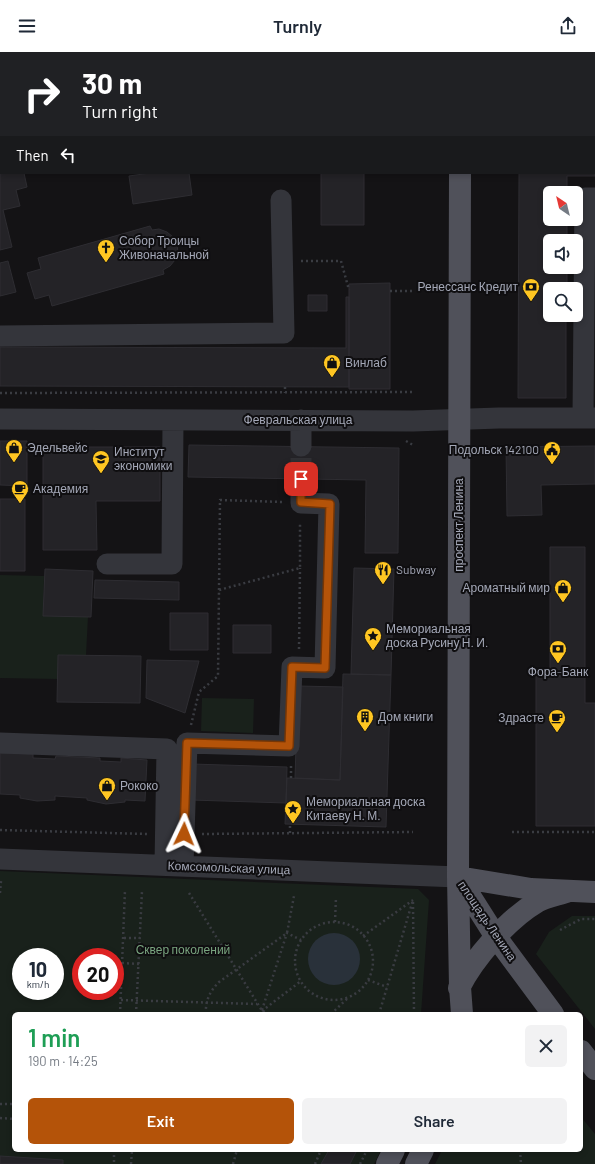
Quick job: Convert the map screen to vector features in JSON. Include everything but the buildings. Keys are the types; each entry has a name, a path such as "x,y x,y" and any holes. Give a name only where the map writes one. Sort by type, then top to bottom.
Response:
{"main road":[{"name":"проспект Ленина","path":"458,877 460,174"},
{"path":"458,877 531,889 566,892 595,892"},
{"name":"площадь Ленина","path":"458,877 496,937 552,1012"},
{"name":"площадь Ленина","path":"458,877 462,1012"},
{"path":"451,1012 468,971 496,937 519,915 538,901 566,892"},
{"path":"583,1054 595,1069"},
{"path":"583,1069 595,1076"},
{"path":"387,1164 393,1152"},
{"path":"416,1164 422,1152"}],"street":[{"path":"589,418 590,377 585,198 595,198"},
{"path":"0,336 284,333 281,200"},
{"name":"Февральская улица","path":"0,419 460,420 499,418 589,418"},
{"path":"107,564 172,564 173,420"},
{"path":"301,420 301,446"},
{"path":"174,866 175,834 187,743 289,746 292,667 325,668 330,504 301,502 301,479"},
{"path":"0,743 168,749 175,834"},
{"name":"Комсомольская улица","path":"0,859 458,877"}],"path":[{"path":"282,261 341,261 349,290"},
{"path":"390,290 415,291"},
{"path":"285,387 285,393"},
{"path":"0,393 413,392"},
{"path":"187,743 199,692 218,676 220,500 301,502 299,667"},
{"path":"219,590 300,568"},
{"path":"290,824 290,833"},
{"path":"0,830 175,834 413,832"},
{"path":"512,832 595,832"},
{"path":"0,880 0,893"},
{"path":"123,948 125,890"},
{"path":"136,1012 142,891"},
{"path":"189,892 262,1011"},
{"path":"262,1011 287,933 294,896"},
{"path":"335,922 336,897"},
{"path":"363,936 413,900"},
{"path":"380,1012 413,900"},
{"path":"413,900 414,1012"},
{"path":"560,930 581,919 595,919"},
{"path":"333,1012 360,989 368,980 372,968 372,957 369,946 363,936 351,926 335,922 316,926 301,940 296,950 296,970 301,981 307,989 317,996 328,999 340,999 351,996"},
{"path":"206,1012 206,1002 212,990 219,982 287,933"},
{"path":"287,933 301,940"},
{"path":"124,938 140,938"},
{"path":"124,963 139,964"},
{"path":"368,980 387,987"},
{"path":"262,1011 301,981"},
{"path":"120,1012 121,1000"},
{"path":"124,1000 258,1004"},
{"path":"0,1104 12,1104"},
{"path":"0,1118 12,1119"},
{"path":"114,1152 114,1164"},
{"path":"131,1164 132,1152"},
{"path":"234,1164 237,1152"},
{"path":"315,1164 320,1152"},
{"path":"360,1164 366,1152"},
{"path":"520,1152 521,1164"}],"green space":[{"path":"0,575 44,576 43,616 88,617 86,655 58,655 58,679 0,678"},
{"path":"202,698 254,699 253,733 201,731"},
{"name":"Сквер поколений","path":"0,871 418,889 429,900 421,1012 12,1012 12,1152 380,1152 374,1164 0,1164"},
{"path":"572,916 595,916 595,1029 536,954 549,932"},
{"path":"583,1119 595,1134 595,1164 435,1164 441,1152 583,1152"}],"shaded area":[{"path":"329,933 339,933 353,940 360,954 360,964 353,978 339,985 329,985 319,981 312,974 308,964 308,954 312,944 319,937"}],"tunnel":[{"path":"301,446 301,479"}],"place":[{"name":"Собор Троицы Живоначальной","path":"106,263"},
{"name":"Ренессанс Кредит","path":"531,302"},
{"name":"Винлаб","path":"332,378"},
{"name":"Эдельвейс","path":"14,463"},
{"name":"Подольск 142100","path":"552,465"},
{"name":"Институт экономики","path":"101,474"},
{"name":"Академия","path":"20,504"},
{"name":"Subway","path":"383,585"},
{"name":"Ароматный мир","path":"563,603"},
{"name":"Мемориальная доска Русину Н. И.","path":"373,651"},
{"name":"Фора-Банк","path":"558,664"},
{"name":"Дом книги","path":"365,732"},
{"name":"Здрасте","path":"557,733"},
{"name":"Рококо","path":"107,801"},
{"name":"Мемориальная доска Китаеву Н. М.","path":"293,824"}],"route":[{"path":"184,834 187,743 289,746 292,667 325,668 330,504 301,502 301,479"}]}
